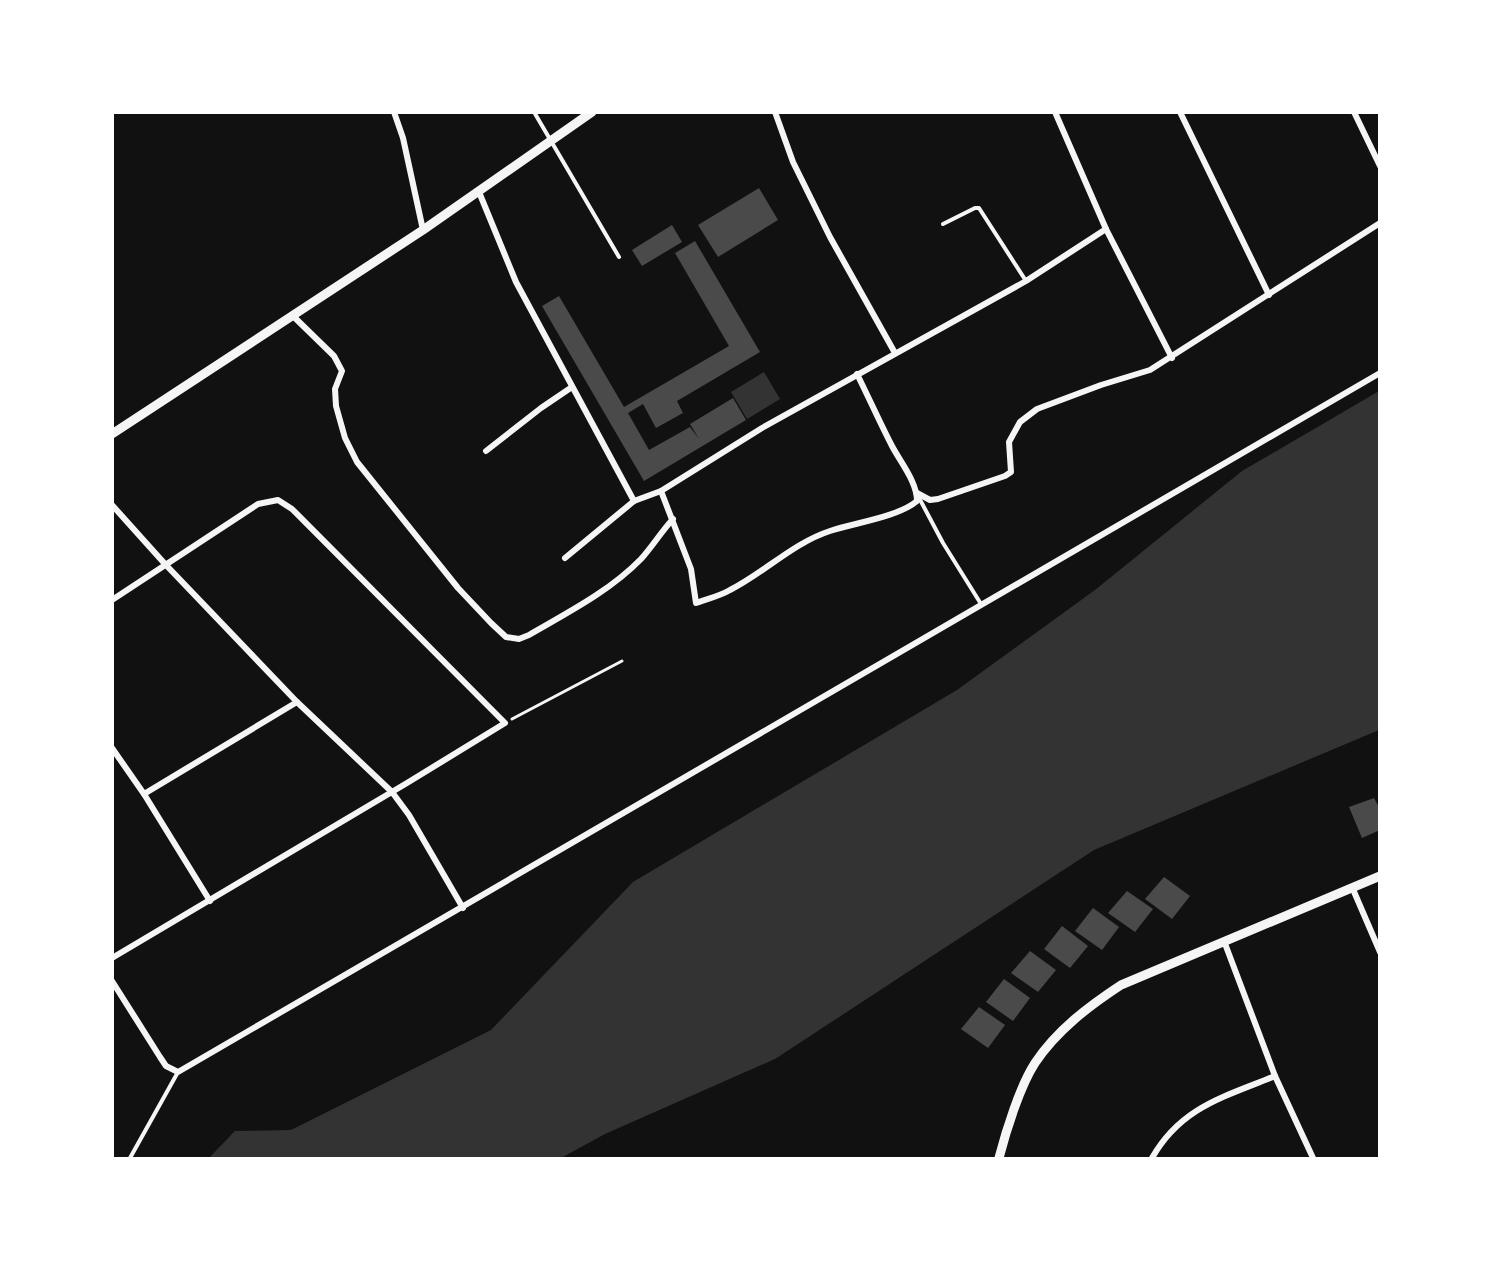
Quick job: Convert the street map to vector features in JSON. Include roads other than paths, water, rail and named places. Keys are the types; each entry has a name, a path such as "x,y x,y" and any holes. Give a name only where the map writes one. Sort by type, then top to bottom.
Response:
{"street":[{"path":"394,112 403,138 423,230"},
{"path":"112,434 423,230 592,112"},
{"path":"784,112 775,114 793,162 830,237 895,353"},
{"path":"1055,112 1106,229 1172,358"},
{"path":"1180,112 1269,295"},
{"path":"1354,112 1380,166"},
{"path":"479,192 516,282 634,501"},
{"path":"917,493 930,500 938,499 1005,476 1011,472 1010,442 1020,422 1037,409 1101,385 1150,370 1380,223"},
{"path":"565,558 634,501 661,491 762,428 1026,280 1106,229"},
{"path":"293,316 334,356 342,371 335,388 336,406 345,438 357,462 458,588 506,637 519,639 529,635 624,574 642,558 673,519"},
{"path":"112,981 166,1066 178,1072 1380,373"},
{"path":"661,491 691,569 696,603 730,590 826,532 880,517 912,505 917,501 917,493 857,374"},
{"path":"486,451 572,387"},
{"path":"112,600 258,504 278,500 292,509 505,723 112,958"},
{"path":"112,505 297,702 392,792 409,815 463,908"},
{"path":"144,794 297,702"},
{"path":"112,748 144,794 210,901"},
{"path":"999,1158 1006,1131 1034,1064 1059,1034 1094,1004 1122,985 1380,876"},
{"path":"1352,887 1380,952"},
{"path":"1224,941 1275,1076 1312,1158"},
{"path":"1152,1158 1160,1143 1177,1125 1202,1106 1275,1076"}],"lane":[{"path":"534,112 619,257"},
{"path":"943,225 975,208 980,208 1026,280"},
{"path":"917,493 943,543 981,604"},
{"path":"130,1158 178,1072"}]}
